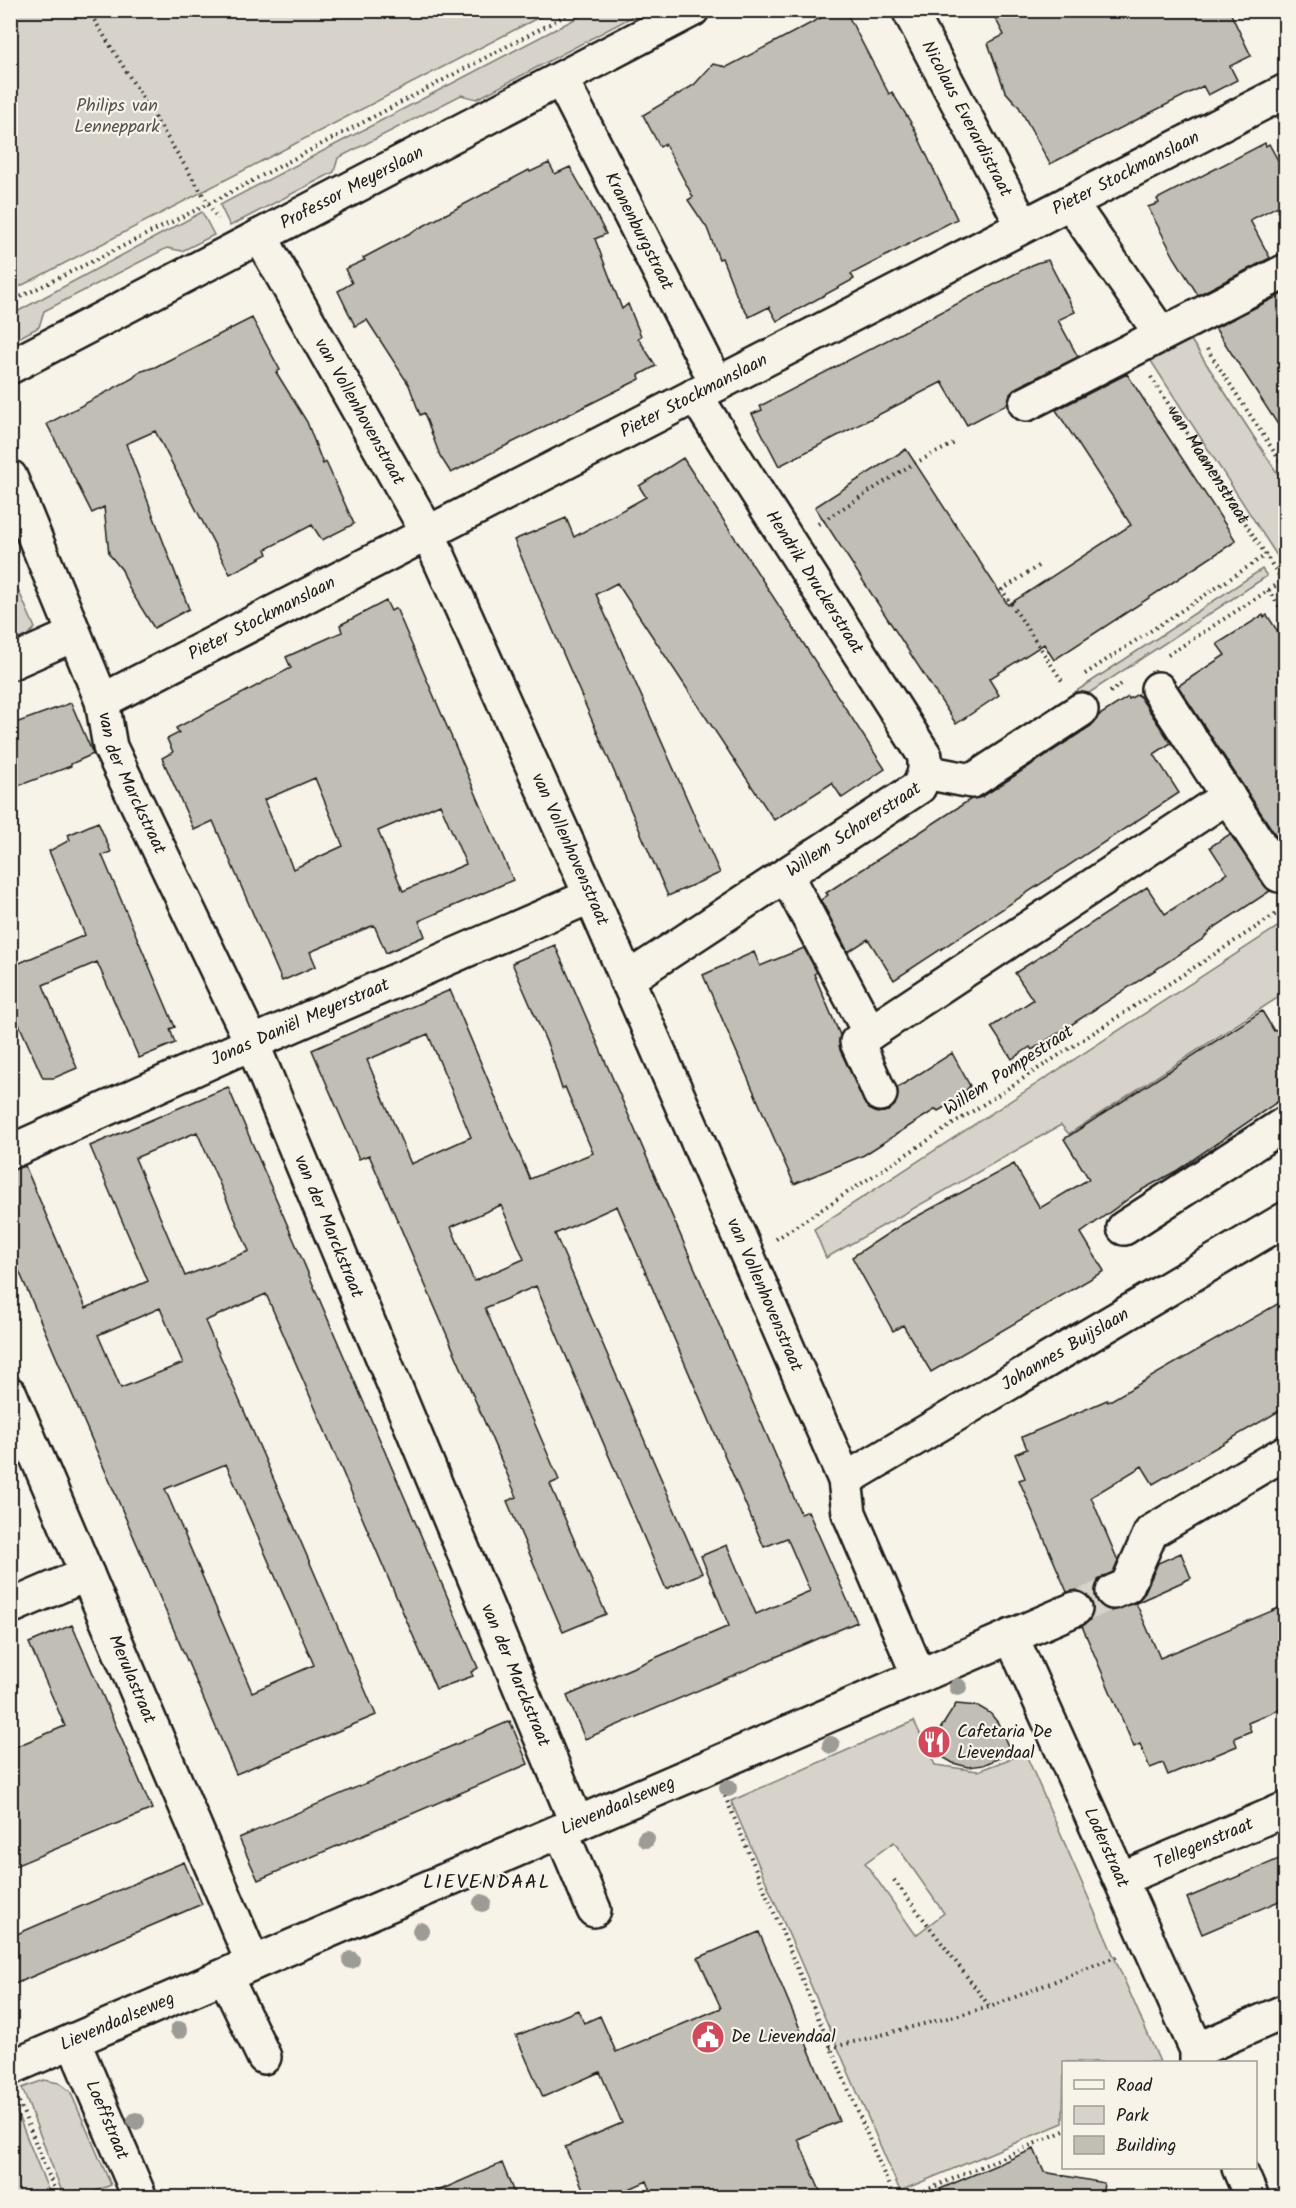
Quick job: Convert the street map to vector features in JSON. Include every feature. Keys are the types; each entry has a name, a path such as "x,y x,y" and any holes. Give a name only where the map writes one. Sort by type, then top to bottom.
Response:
{"street":[{"name":"Professor Meyerslaan","path":"10,367 692,10"},
{"name":"Nicolaus Everardistraat","path":"909,10 1023,226"},
{"name":"Kranenburgstraat","path":"561,79 706,389"},
{"name":"Pieter Stockmanslaan","path":"102,701 1286,91"},
{"path":"1070,202 1175,327"},
{"name":"van Vollenhovenstraat","path":"260,236 428,533 591,896 845,1480"},
{"path":"1026,404 1286,271"},
{"name":"Hendrik Druckerstraat","path":"706,389 788,542 925,756 925,772"},
{"path":"10,477 74,635 10,663"},
{"name":"van der Marckstraat","path":"74,635 102,701 110,747 252,1043 569,1827 594,1910"},
{"path":"1149,676 1279,875"},
{"name":"Willem Schorerstraat","path":"626,980 919,787 925,772 972,781 1073,699"},
{"path":"880,1094 857,1042 1228,796"},
{"path":"786,875 870,1033"},
{"name":"Jonas Daniël Meyerstraat","path":"10,1152 252,1043 591,896"},
{"path":"1124,1228 1286,1123"},
{"name":"Johannes Buijslaan","path":"845,1480 1286,1219"},
{"name":"Merulastraat","path":"10,1394 87,1574 239,1970"},
{"path":"1113,1592 1127,1587 1150,1532 1286,1452"},
{"path":"845,1480 849,1513 919,1676"},
{"path":"10,1607 87,1574"},
{"path":"1011,1636 1075,1609"},
{"name":"Lievendaalseweg","path":"13,2080 73,2041 1011,1636"},
{"name":"Loderstraat","path":"1011,1636 1121,1879 1197,2056"},
{"name":"Tellegenstraat","path":"1121,1879 1286,1809"},
{"path":"239,1970 264,2057"},
{"path":"1197,2056 1286,2012"},
{"name":"Loeffstraat","path":"73,2041 140,2198"},
{"path":"1239,2169 1252,2198"}],"path":[{"path":"88,10 210,203"},
{"path":"10,302 210,203 576,10"},
{"path":"1175,327 1286,470"},
{"name":"van Maanenstraat","path":"1133,349 1284,580"},
{"path":"788,542 911,465 957,442"},
{"path":"1073,699 1266,555"},
{"path":"1038,566 1002,590 1073,699"},
{"path":"1073,699 1149,676 1284,580"},
{"path":"1268,590 1286,616"},
{"name":"Willem Pompestraat","path":"748,1257 1286,908"},
{"path":"712,1765 894,2198"},
{"path":"894,1880 990,2007"},
{"path":"830,2048 990,2007 1149,1943"},
{"path":"13,2080 58,2198"},
{"path":"908,2198 1062,2132"}],"green space":[{"name":"Philips van Lenneppark","path":"11,10 551,10 551,11 11,291"},
{"path":"592,10 635,11 630,18 477,99 461,95 338,158 334,172 230,226 220,205"},
{"path":"202,212 214,235 182,251 167,248 44,311 39,327 11,342 11,315"},
{"path":"1189,337 1285,485 1285,563 1283,565 1151,361"},
{"path":"1262,569 1267,576 1080,699 1075,692"},
{"path":"10,571 35,628 24,639 11,644"},
{"path":"1285,922 1285,993 1069,1134 1061,1125 826,1258 814,1229"},
{"path":"914,1721 935,1765 978,1771 1012,1758 1027,1757 1160,2061 1062,2061 1062,2123 900,2191 731,1801","holes":["894,1842 944,1913 916,1935 865,1863"]},
{"path":"44,2080 59,2083 70,2091 111,2185 81,2197 64,2197 22,2088"},
{"path":"11,2098 51,2197 11,2197"}],"building":[{"path":"836,10 845,10 889,94 892,92 913,126 957,219 851,274 854,279 777,321 769,307 749,317 738,299 722,258 719,259 707,228 688,200 693,197 665,144 660,147 643,115 694,85 713,64 727,67"},
{"path":"991,10 1229,10 1251,56 1230,66 1237,80 1208,95 1203,86 1050,164 1019,107 1005,91 988,43 1004,35"},
{"path":"1265,143 1266,146 1269,144 1286,175 1286,202 1250,220 1270,258 1198,295 1174,257 1148,207 1159,203 1157,199"},
{"path":"549,163 555,174 570,167 588,199 606,234 595,239 622,309 628,304 641,336 638,338 656,366 639,375 640,379 451,473 440,456 424,413 420,415 409,385 367,320 355,326 338,291 352,283 345,269 365,260 363,258 529,170 530,172"},
{"path":"1048,260 1075,312 1058,320 1078,357 1017,387 1010,394 1007,404 967,425 942,382 779,466 752,414 762,410 760,406 1036,263"},
{"path":"1286,292 1286,437 1215,328"},
{"path":"252,318 280,370 276,372 307,422 323,464 326,462 354,524 322,540 312,525 266,549 268,554 230,574 155,431 126,444 189,609 154,628 130,590 122,570 109,554 104,507 92,513 47,424 133,378 139,372 155,367"},
{"path":"1127,374 1236,541 1054,660 1044,644 989,679 999,695 956,724 815,507 906,449 1008,605 1131,525 1056,410"},
{"path":"683,458 885,769 842,798 832,783 774,820 617,583 596,594 720,873 668,896 514,540 566,518 574,537 646,497 639,486"},
{"path":"386,601 391,611 396,608 513,880 419,921 425,936 386,953 374,925 310,952 316,966 282,981 213,821 194,830 162,758 173,752 167,739 179,733 176,728 291,668 286,657 342,632 340,625","holes":["315,778 343,846 293,869 264,800","440,804 466,864 403,891 378,831"]},
{"path":"1263,615 1264,617 1267,615 1286,644 1286,851 1178,686 1225,655 1217,644"},
{"path":"1138,694 1171,743 1154,754 1179,793 894,980 868,939 848,952 821,900 828,895 826,893 971,799 982,797 1091,726 1098,716 1128,697 1129,699"},
{"path":"71,703 93,754 71,766 10,789 10,725"},
{"path":"98,822 111,852 102,855 175,1027 170,1029 175,1043 139,1058 97,962 43,985 77,1068 54,1078 43,1078 10,1004 10,967 85,935 49,851 70,840 68,835"},
{"path":"1230,834 1270,891 1212,929 1203,939 1032,1050 1030,1047 1012,1059 991,1027 1033,1000 1015,973 1147,887 1165,914 1196,894 1227,873 1210,847"},
{"path":"555,945 801,1514 808,1511 857,1622 585,1739 567,1696 729,1626 701,1556 727,1545 756,1614 810,1591 787,1538 764,1547 617,1206 555,1234 702,1573 666,1589 536,1286 485,1308 559,1480 550,1484 606,1614 563,1632 507,1501 517,1497 369,1155 359,1159 312,1050 450,990 530,1179 593,1153 565,1087 562,1089 549,1048 512,963","holes":["428,1034 471,1137 411,1164 367,1060","501,1205 524,1259 474,1281 451,1227"]},
{"path":"804,948 817,972 814,974 840,1035 840,1050 869,1109 877,1113 888,1111 895,1105 897,1088 952,1053 970,1086 957,1100 938,1111 936,1109 864,1155 794,1184 703,975 754,952 760,966"},
{"path":"1262,1011 1274,1031 1286,1024 1286,1096 1176,1171 1138,1192 1081,1233 1104,1271 931,1372 903,1325 893,1331 852,1257 901,1225 1014,1164 1040,1208 1089,1179 1064,1139"},
{"path":"228,1087 478,1668 471,1672 473,1676 436,1689 266,1294 205,1321 376,1715 236,1774 10,1250 10,1170 25,1166 86,1308 148,1281 90,1146","holes":["197,1132 249,1251 185,1276 135,1158","160,1308 183,1363 121,1388 98,1335","226,1464 314,1665 252,1692 165,1489"]},
{"path":"1286,1299 1286,1407 1153,1484 1142,1466 1091,1497 1118,1561 1113,1572 1098,1580 1095,1589 1096,1599 1102,1607 1111,1611 1135,1603 1144,1594 1158,1563 1181,1553 1191,1578 1136,1603 1160,1658 1286,1605 1286,1707 1248,1723 1251,1731 1234,1738 1237,1746 1168,1775 1163,1763 1150,1768 1140,1744 1134,1747 1082,1626 1090,1620 1093,1612 1092,1602 1086,1594 1077,1590 1067,1592 1019,1480 1025,1478 1015,1454 1027,1449 1022,1437 1107,1400 1108,1402"},
{"path":"72,1625 152,1809 10,1868 10,1749 65,1726 29,1643"},
{"path":"956,1704 978,1706 990,1713 998,1723 1011,1753 983,1765 968,1767 953,1763 939,1755 922,1736 939,1731"},
{"path":"510,1721 528,1764 258,1880 239,1838"},
{"path":"1286,1856 1286,1898 1202,1934 1187,1898"},
{"path":"184,1862 202,1904 10,1986 10,1937"},
{"path":"759,1932 839,2121 798,2139 823,2198 654,2198 647,2181 609,2198 587,2198 565,2147 622,2123 600,2072 543,2097 516,2036 578,2010 584,2023 600,2016 616,2052 721,2008 698,1958"},
{"path":"1034,2149 1044,2172 1104,2183 1102,2198 919,2198"},
{"path":"502,2163 516,2198 422,2198"}],"tunnel":[{"path":"1075,1609 1113,1592"}],"place":[{"name":"Cafetaria De Lievendaal","path":"934,1742"},
{"name":"De Lievendaal","path":"708,2037"}],"district":[{"name":"LIEVENDAAL","path":"487,1883"}]}
